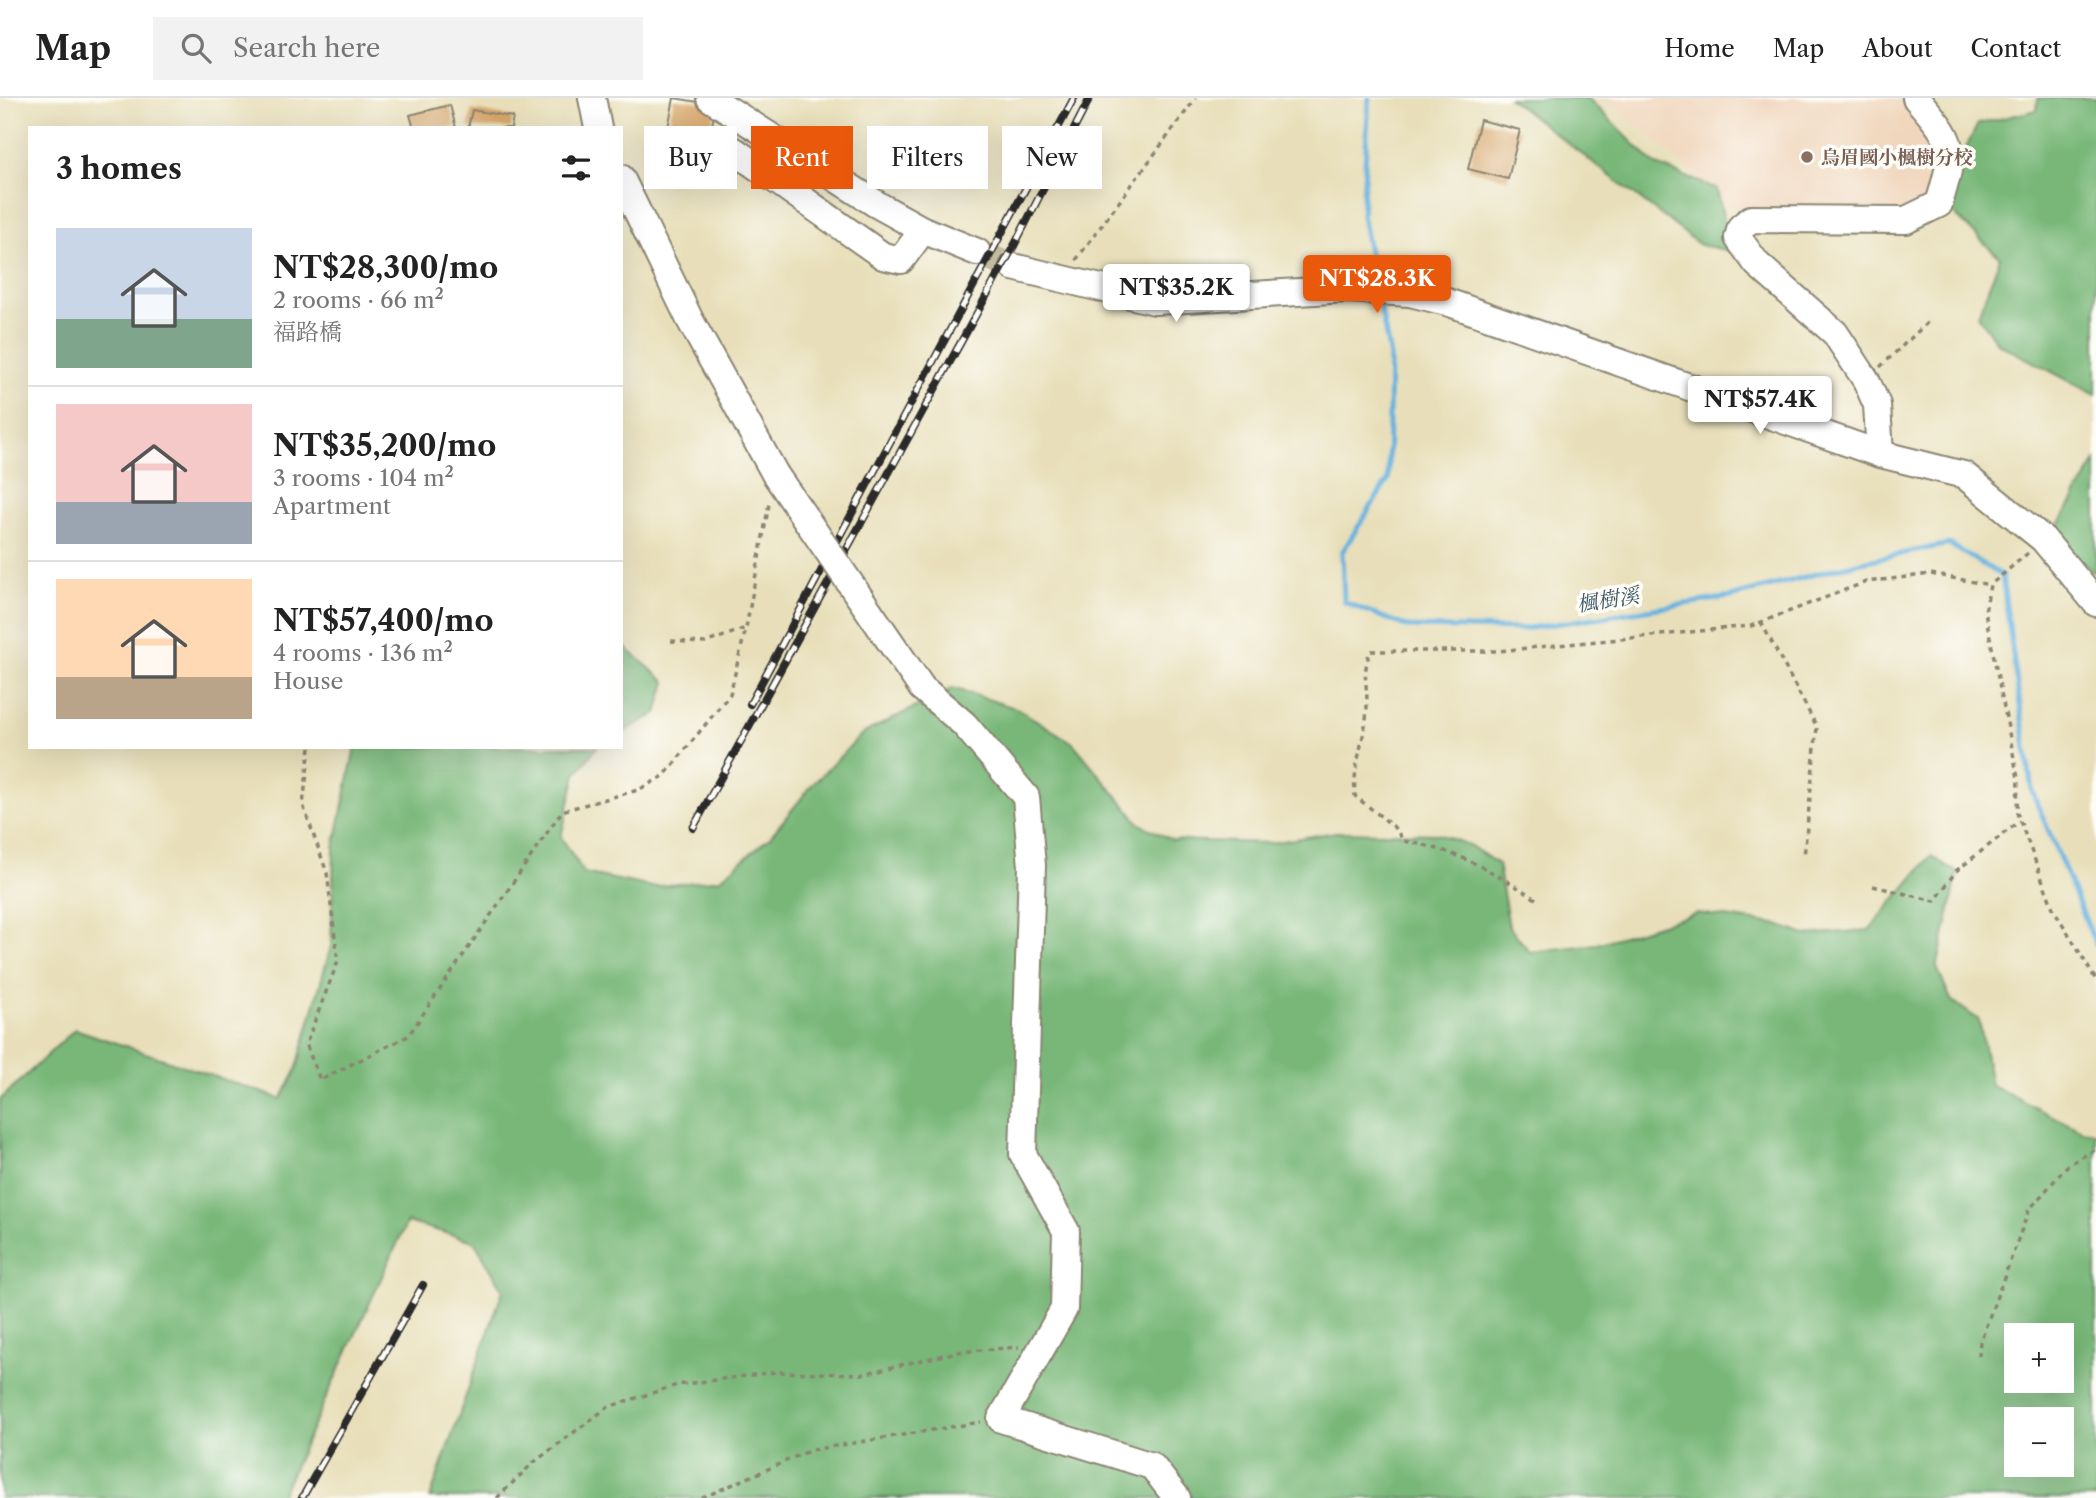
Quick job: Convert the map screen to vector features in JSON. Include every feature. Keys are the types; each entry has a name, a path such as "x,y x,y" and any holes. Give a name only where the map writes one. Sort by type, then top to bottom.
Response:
{"street":[{"path":"592,98 598,126"},
{"path":"709,98 828,175 923,230 977,253"},
{"path":"1880,454 1877,405 1866,380 1835,333 1757,264 1738,238 1741,227 1751,219 1906,220 1939,204 1952,159 1943,129 1916,98"},
{"path":"737,152 883,256 901,260 923,230"},
{"path":"623,182 690,320 775,474 922,688 964,724 1026,797 1032,866 1023,1154 1066,1231 1064,1309 1001,1419 1152,1466 1177,1498"},
{"path":"1013,267 1155,301 1347,289 1410,293 1508,321 1880,454 1964,475 2043,539 2096,603"}],"path":[{"path":"1063,279 1196,98"},
{"path":"1866,380 1928,322"},
{"path":"310,749 303,806 327,873 338,961 306,1044 320,1080 408,1036 562,811 638,790 664,776 730,694 746,628 775,474"},
{"path":"2043,539 1990,585 1985,612 2018,778 2020,821 2053,908 2096,980"},
{"path":"1536,899 1480,864 1437,846 1404,841 1394,826 1355,796 1353,780 1362,748 1367,704 1363,674 1370,651 1497,651 1751,626 1866,582 1931,574 1990,585"},
{"path":"1761,622 1817,727 1804,857"},
{"path":"671,641 705,643 746,628"},
{"path":"1873,886 1936,901 1956,871 2020,821"},
{"path":"1979,1356 1980,1342 2029,1210 2068,1165 2096,1149"},
{"path":"498,1498 533,1463 608,1407 677,1385 775,1372 862,1374 957,1352 1043,1346"},
{"path":"702,1498 811,1450 1001,1419"}],"shaded area":[{"name":"烏眉國小楓樹分校","path":"1606,98 1890,98 1926,119 1938,144 1940,171 1927,201 1906,215 1732,208"}],"green space":[{"path":"1509,98 1588,98 1654,164 1717,189 1731,251 1700,245"},
{"path":"2038,98 2096,98 2096,395 1997,343 1978,315 2000,258 1939,199 1978,124 2037,110"},
{"path":"2096,461 2096,573 2049,541"},
{"path":"623,646 666,682 657,713 623,732"},
{"path":"953,688 1018,709 1073,743 1140,824 1172,840 1271,843 1336,832 1438,834 1469,845 1498,864 1509,927 1530,952 1597,944 1697,913 1775,924 1805,935 1869,930 1931,856 1958,873 1937,968 1951,1000 1979,1020 1991,1085 2082,1131 2096,1133 2096,1498 430,1498 503,1290 474,1241 407,1222 280,1498 0,1498 0,1100 75,1029 281,1099 296,1071 331,946 334,848 355,749 595,749 576,774 561,837 584,873 652,887 720,879 770,837 813,784 862,734"}],"building":[{"path":"674,98 716,105 712,126 668,126"},
{"path":"450,105 455,126 413,126 410,115"},
{"path":"472,110 513,117 511,126 468,126"},
{"path":"1480,120 1520,130 1508,179 1468,169"}],"waterway":[{"name":"楓樹溪","path":"1369,98 1362,215 1375,283"},
{"name":"楓樹溪","path":"1379,299 1390,357 1388,480 1342,552 1344,602 1408,627 1523,629 1731,597 1857,563 1949,544 2002,576 2032,791 2096,945"}],"tunnel":[{"path":"977,252 1013,267"}],"railway":[{"path":"750,704 1074,98"},
{"path":"693,828 1015,244 1090,98"},
{"path":"302,1498 423,1285"}],"place":[{"name":"烏眉國小楓樹分校","path":"1807,157"}]}
